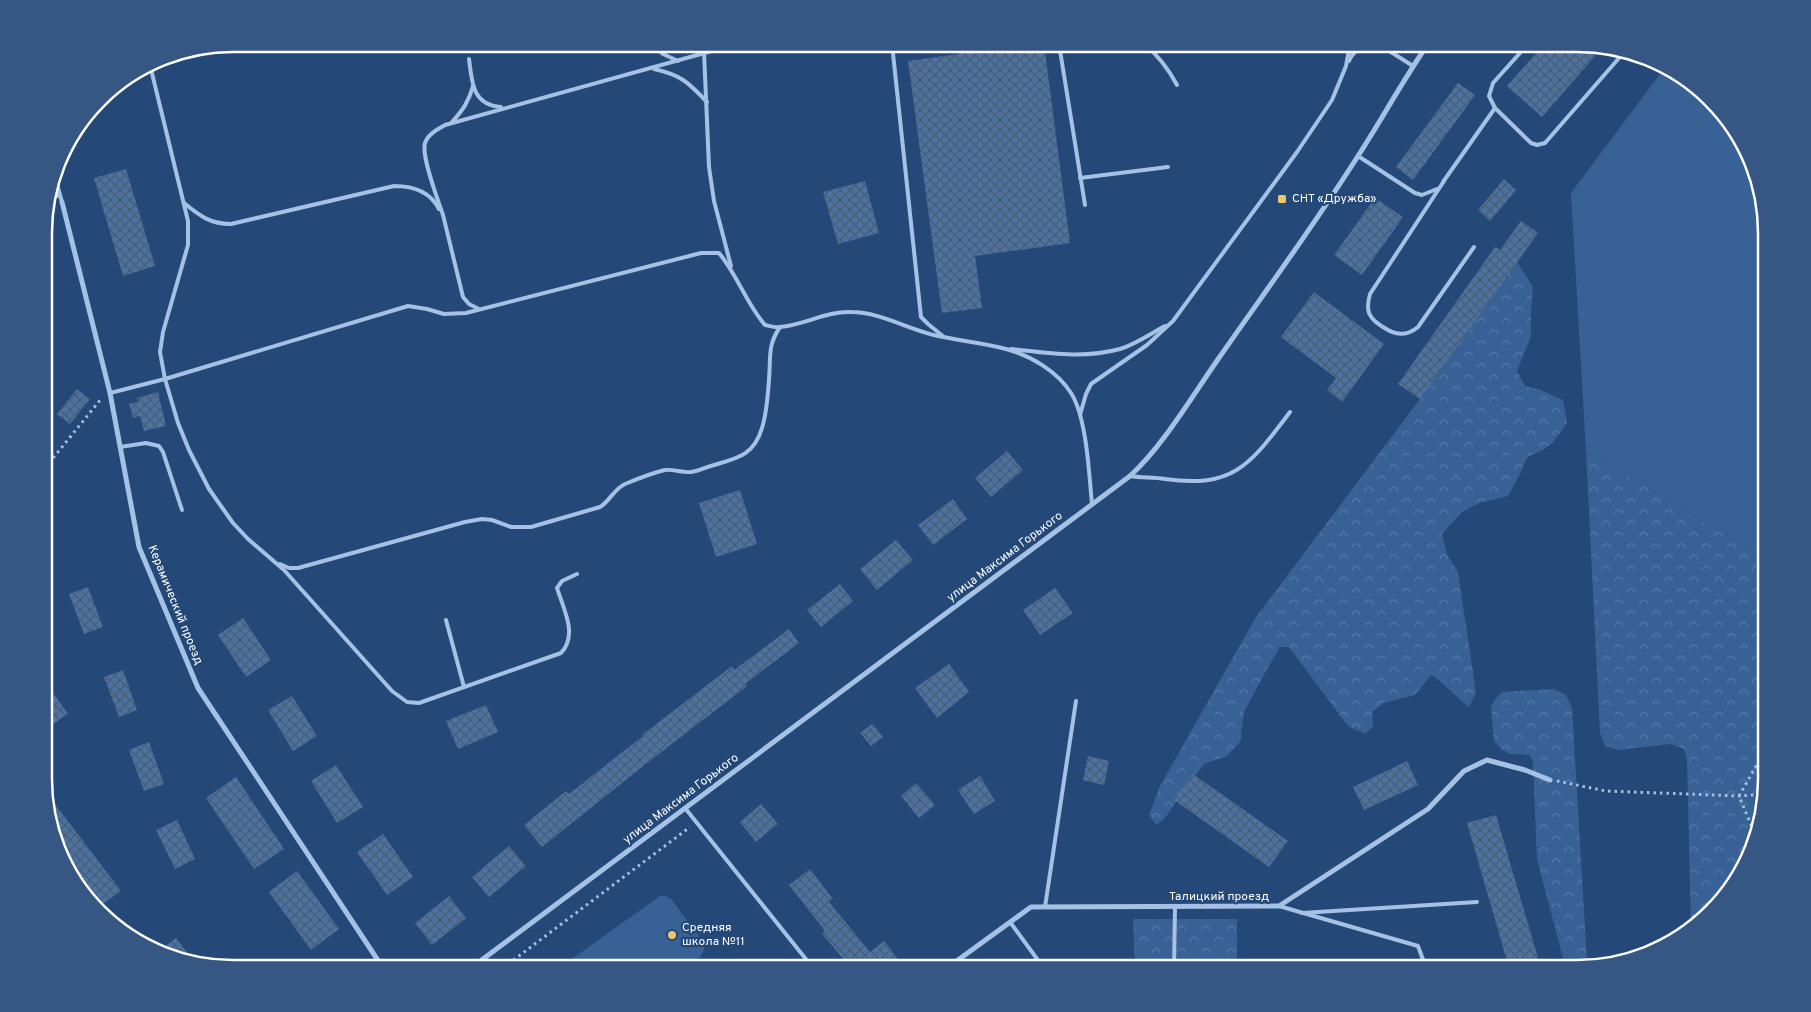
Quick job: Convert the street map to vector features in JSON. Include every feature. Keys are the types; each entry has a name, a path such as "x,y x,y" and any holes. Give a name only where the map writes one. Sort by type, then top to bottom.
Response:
{"street":[{"name":"улица Максима Горького","path":"482,960 1130,476 1144,462 1175,421 1316,219 1358,156 1422,52"},
{"name":"Керамический проезд","path":"62,202 110,395 139,547 198,688 378,960"},
{"name":"Талицкий проезд","path":"958,960 1031,907 1264,908 1279,906 1428,809 1464,771 1487,760 1525,770 1550,780"}],"lane":[{"path":"660,52 678,61"},
{"path":"479,309 469,304 463,296 443,215 424,154 425,142 432,134 445,124 678,61 704,52 709,167 714,201 731,268 754,313 765,325 780,327 835,313 867,313 945,338 1006,349 1079,356 1121,348 1140,341 1173,321"},
{"path":"893,52 921,316 945,338"},
{"path":"1061,52 1085,206"},
{"path":"1346,66 1349,52"},
{"path":"1080,415 1091,384 1146,345 1173,321 1327,108 1354,52"},
{"path":"1391,52 1412,66"},
{"path":"1521,52 1494,83 1489,96 1495,108 1531,143 1537,145 1545,143 1619,58"},
{"path":"1155,53 1167,66 1177,84"},
{"path":"469,59 473,86 479,97 493,107 506,108"},
{"path":"652,68 684,79 707,102"},
{"path":"152,72 188,221 188,245 162,332 160,352 164,379 189,450 209,489 233,523 248,539 284,570 392,691 407,702 419,704 561,653 567,647 570,628 557,588 562,581 577,574"},
{"path":"452,122 469,100 473,86"},
{"path":"1474,247 1418,327 1411,333 1401,335 1391,333 1374,322 1369,314 1367,305 1370,294 1444,181 1495,108"},
{"path":"1358,156 1415,193 1422,195 1436,191 1444,181"},
{"path":"1080,178 1168,167"},
{"path":"184,203 200,217 218,224 231,224 394,186 406,186 420,190 434,199 443,215"},
{"path":"58,189 62,202"},
{"path":"57,194 62,202"},
{"path":"110,395 408,306 444,314 466,313 701,253 719,254 731,268"},
{"path":"274,562 289,568 298,568 482,519 492,520 511,527 531,527 600,507 625,484 664,471 675,469 692,472 740,457 754,446 762,428 768,401 769,355 772,338 780,327"},
{"path":"1006,349 1048,369 1059,378 1072,394 1080,415 1088,459 1092,504"},
{"path":"1130,476 1201,482 1229,474 1243,468 1259,453 1290,412"},
{"path":"120,447 146,443 159,446 163,452 182,510"},
{"path":"446,620 464,687"},
{"path":"1044,907 1076,701"},
{"path":"685,808 806,960"},
{"path":"1302,913 1477,902"},
{"path":"1279,906 1418,946 1423,960"},
{"path":"1174,960 1175,907"},
{"path":"1010,922 1038,960"}],"path":[{"path":"52,459 100,399 110,395"},
{"path":"1739,796 1758,763"},
{"path":"1550,780 1606,791 1739,796 1758,795"},
{"path":"1739,796 1752,826"},
{"path":"514,960 695,823"}],"green space":[{"path":"1661,73 1688,90 1713,114 1728,133 1740,154 1752,187 1758,222 1758,551 1747,548 1586,451 1571,193"},
{"path":"1517,262 1533,287 1531,336 1517,371 1525,386 1541,390 1563,400 1567,422 1551,444 1527,457 1508,496 1479,503 1462,512 1442,534 1447,555 1458,572 1476,693 1469,707 1431,675 1415,695 1383,703 1372,712 1373,727 1365,734 1348,726 1289,647 1280,647 1244,712 1240,742 1227,756 1204,764 1164,819 1156,825 1149,815 1160,786 1256,617 1420,399"},
{"path":"1586,451 1747,548 1758,551 1758,790 1755,813 1745,848 1728,879 1713,898 1691,919 1687,760 1684,749 1671,744 1618,750 1605,746 1600,733"},
{"path":"1554,689 1566,695 1572,708 1587,959 1563,960 1537,859 1533,763 1530,755 1510,754 1501,749 1494,741 1491,707 1495,699 1502,692"},
{"path":"660,896 666,896 671,899 704,943 701,956 695,960 570,960"},
{"path":"1133,919 1237,919 1237,960 1135,960"}],"building":[{"path":"959,52 1045,52 1070,243 975,256 982,308 942,313 908,61 959,54"},
{"path":"1537,52 1597,54 1542,117 1507,86"},
{"path":"1458,83 1475,95 1413,180 1396,167"},
{"path":"126,169 155,266 123,276 94,178"},
{"path":"1504,179 1516,190 1490,221 1478,210"},
{"path":"865,181 879,233 838,244 823,192"},
{"path":"1375,198 1403,217 1362,275 1334,255"},
{"path":"1521,221 1538,233 1420,399 1398,384 1495,247 1500,250"},
{"path":"1314,292 1384,344 1342,402 1327,390 1336,378 1281,337"},
{"path":"77,389 90,399 70,424 57,414"},
{"path":"158,392 166,426 144,431 140,416 133,418 129,404 138,402 137,398"},
{"path":"1007,451 1023,470 991,497 975,478"},
{"path":"740,490 757,544 716,557 699,503"},
{"path":"953,499 967,519 933,545 918,525"},
{"path":"896,540 913,560 877,590 860,569"},
{"path":"840,584 853,601 821,627 807,610"},
{"path":"88,587 103,627 84,634 69,594"},
{"path":"1055,588 1073,613 1040,635 1023,610"},
{"path":"243,618 271,660 246,677 218,635"},
{"path":"789,629 799,643 542,847 524,825 566,791 569,794 732,666 734,670"},
{"path":"949,664 969,692 937,718 915,688"},
{"path":"123,670 137,710 119,717 104,677"},
{"path":"52,691 68,714 52,725"},
{"path":"292,696 317,736 293,751 268,710"},
{"path":"486,705 498,732 458,749 446,721"},
{"path":"872,724 883,737 871,746 860,733"},
{"path":"149,742 164,784 144,791 129,750"},
{"path":"1088,756 1109,761 1104,785 1083,780"},
{"path":"1407,761 1418,785 1364,810 1353,787"},
{"path":"336,765 363,807 337,823 311,781"},
{"path":"1193,774 1288,841 1269,867 1174,800"},
{"path":"980,776 995,801 974,814 958,790"},
{"path":"236,777 284,849 254,869 206,798"},
{"path":"916,783 935,805 919,818 901,796"},
{"path":"54,803 121,891 104,904 90,889 66,848"},
{"path":"761,804 778,824 756,842 740,822"},
{"path":"1496,815 1539,960 1507,960 1467,823"},
{"path":"177,820 195,859 175,869 156,830"},
{"path":"383,834 413,877 387,895 357,852"},
{"path":"509,846 526,866 489,897 472,877"},
{"path":"810,869 833,899 829,902 870,952 884,941 899,960 844,960 822,934 825,931 789,885"},
{"path":"297,871 339,929 311,950 269,892"},
{"path":"449,896 466,918 432,945 415,923"},
{"path":"176,938 187,953 176,950 165,946"}],"place":[{"name":"СНТ «Дружба»","path":"1282,199"},
{"name":"Средняя школа №11","path":"672,935"}]}
